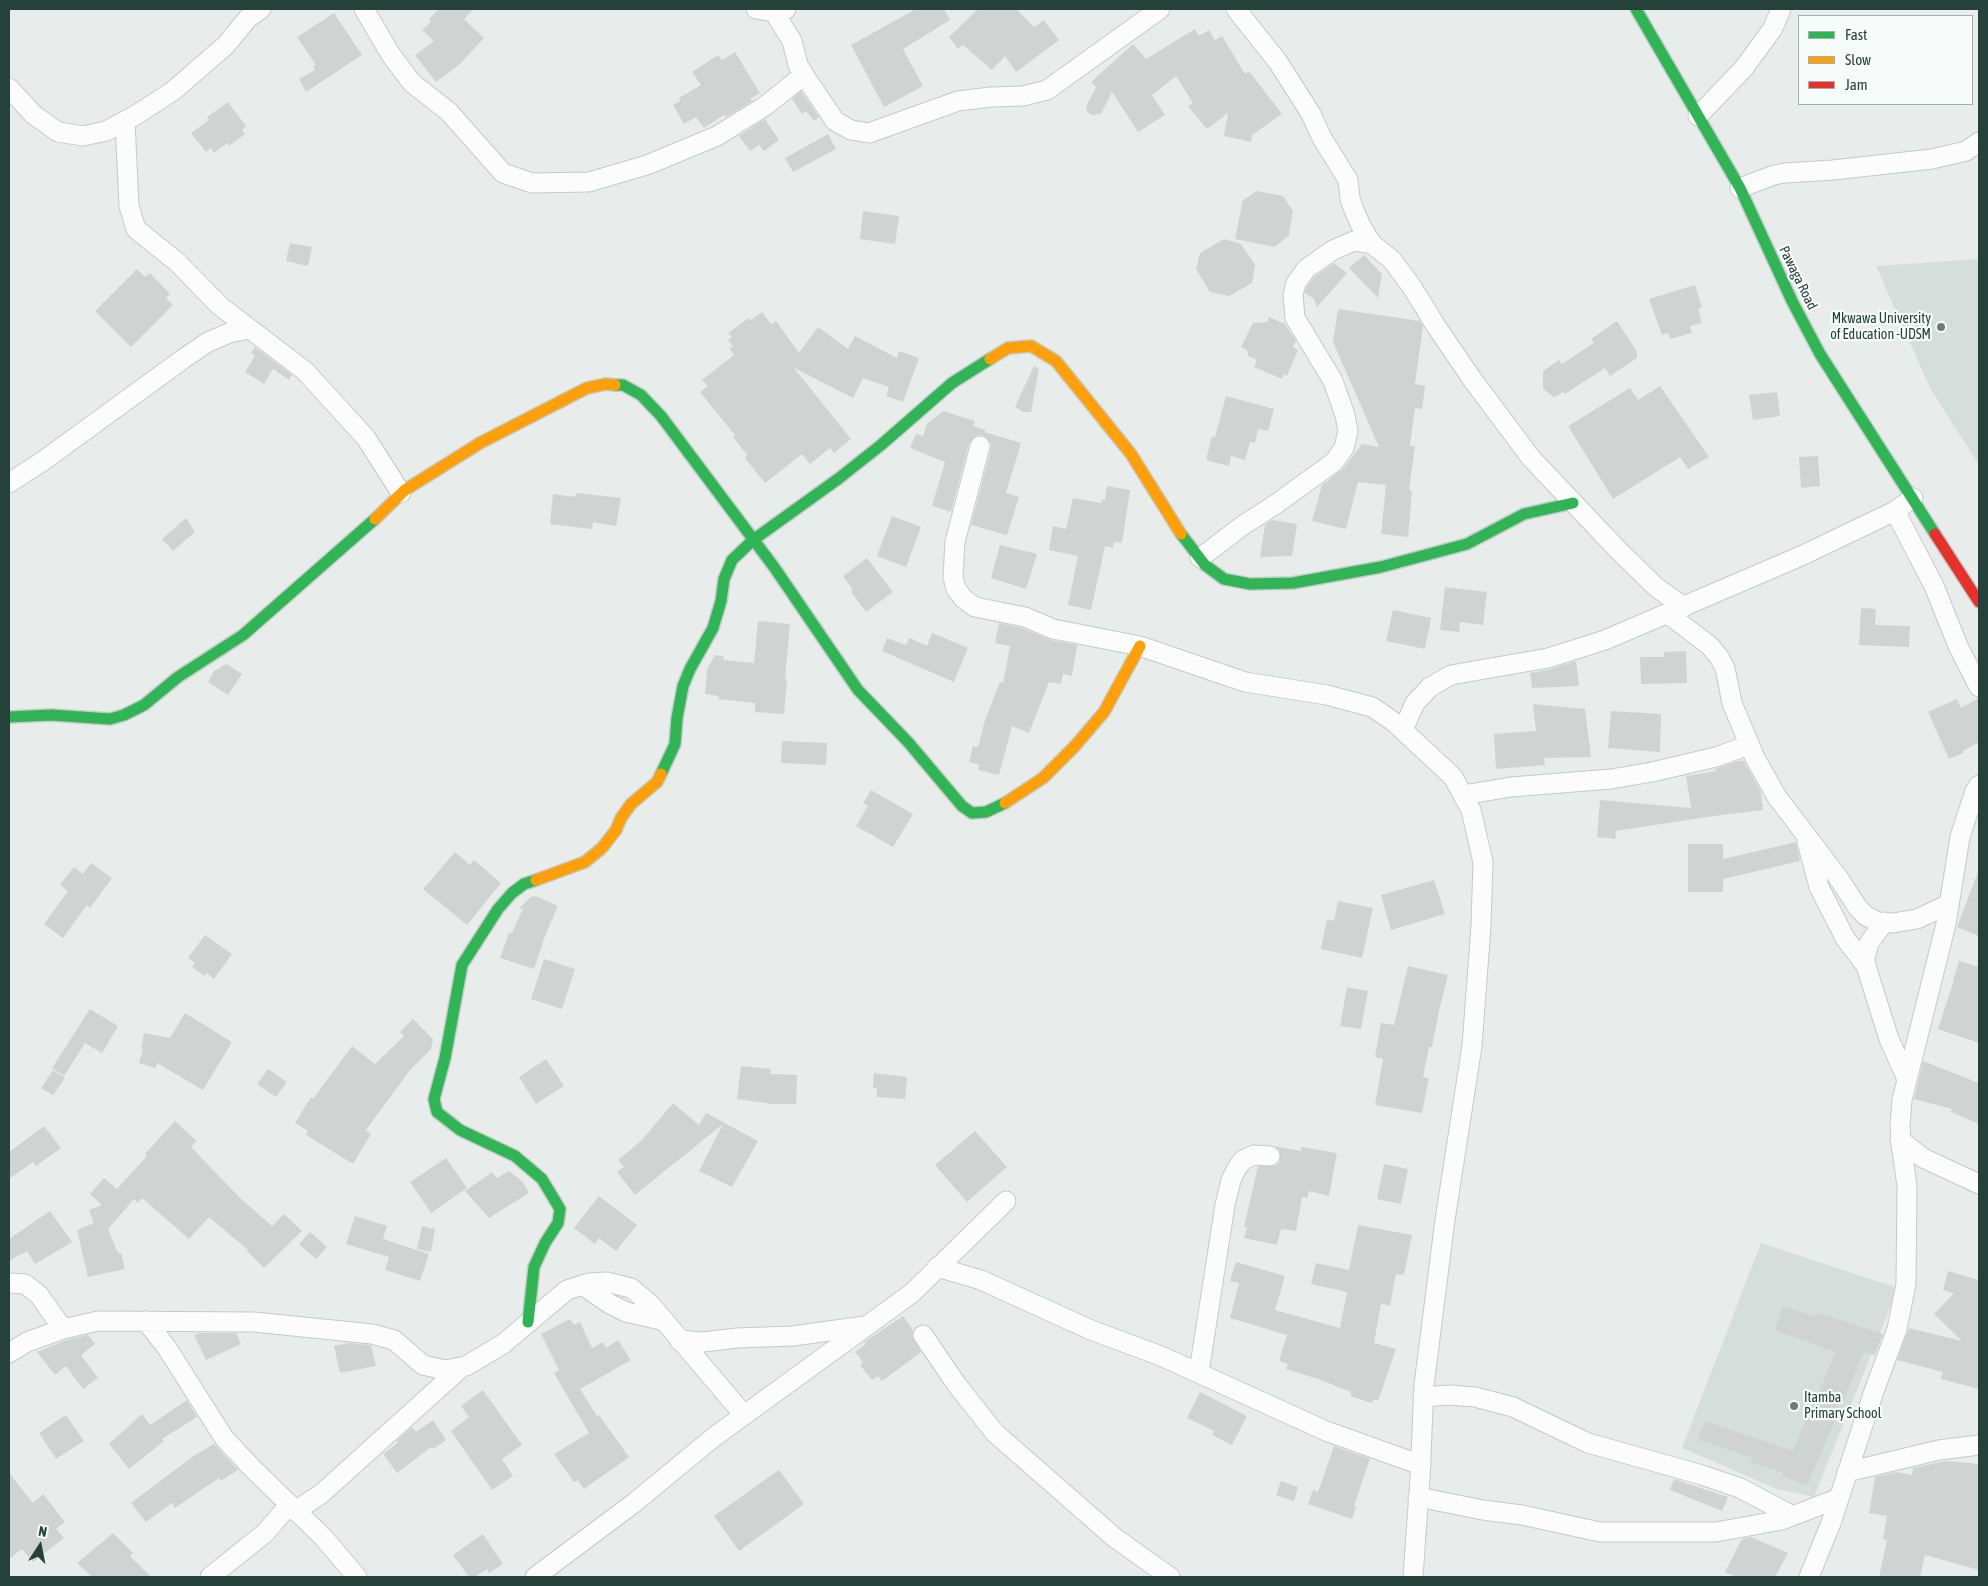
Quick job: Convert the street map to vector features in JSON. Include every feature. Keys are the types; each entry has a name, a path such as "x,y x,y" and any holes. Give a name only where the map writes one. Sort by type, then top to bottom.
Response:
{"street":[{"path":"9,88 34,115 58,132 83,136 106,131 172,91 226,45 248,18 261,9"},
{"path":"364,9 390,55 412,82 450,112 503,172 532,183 589,182 647,165 716,136 764,106 804,75"},
{"path":"772,10 792,41 798,65 835,121 851,130 869,133 958,101 1023,96 1047,90 1160,9"},
{"path":"1236,9 1278,62 1311,114 1322,138 1348,180 1350,199 1354,210 1372,244 1392,260 1412,286 1436,326 1472,379 1531,458 1656,587 1719,657 1725,668 1732,703 1754,758 1777,796 1837,876 1858,908 1866,916 1878,922 1884,922 1917,919 1949,904"},
{"name":"Pawaga Road","path":"1636,9 1740,188 1792,301 1820,354 1979,602"},
{"path":"1698,116 1744,68 1773,28 1780,9"},
{"path":"125,121 129,206 136,229 177,262 220,306 305,371 366,438 401,493"},
{"path":"1740,188 1774,175 1785,173 1833,170 1932,159 1966,151 1979,142"},
{"path":"1200,558 1242,526 1334,462 1344,448 1348,432 1345,415 1332,381 1295,318 1293,295 1296,283 1306,269 1333,250 1354,241 1372,244"},
{"path":"9,484 208,342 249,328"},
{"path":"528,1322 534,1267 545,1243 558,1223 560,1209 542,1179 515,1156 460,1130 437,1112 434,1099 445,1058 459,975 470,950 498,909 512,893 524,884 585,862 602,848 616,830 631,804 657,782 675,744 677,718 683,686 690,669 713,628 721,601 724,578 732,560 753,540 845,474 952,383 1008,348 1031,346 1056,361 1131,454 1182,535 1205,565 1224,579 1250,584 1293,584 1380,568 1467,544 1524,514 1573,503"},
{"path":"9,717 51,716 110,719 124,715 144,705 178,677 243,635 355,538 401,493 480,443 542,410 587,388 606,384 623,385 641,395 661,416 753,540 858,690 908,742 962,806 972,813 986,812 998,807 1042,778 1104,712 1140,646"},
{"path":"980,446 955,542 953,577 956,589 964,599 975,607 1025,617 1053,629 1140,646 1245,682 1327,696 1372,707 1403,730 1453,777 1471,810 1483,862 1481,926 1472,1046 1444,1230 1423,1397 1421,1465 1413,1577"},
{"path":"1403,730 1415,703 1430,687 1451,675 1548,658 1605,640 1801,556 1895,511 1913,498"},
{"path":"1895,511 1934,586 1958,646 1979,687"},
{"path":"1463,795 1511,787 1611,778 1652,772 1716,757 1749,745"},
{"path":"1809,1577 1847,1472 1872,1394 1897,1329 1906,1284 1907,1186 1900,1140 1902,1100 1946,924 1960,837 1979,785"},
{"path":"1805,834 1819,887 1845,938 1866,966"},
{"path":"1884,922 1869,943 1865,958 1866,966 1889,1039 1907,1079"},
{"path":"1900,1140 1923,1158 1979,1184"},
{"path":"1199,1372 1225,1205 1231,1180 1243,1160 1254,1155 1270,1156"},
{"path":"534,1577 634,1503 744,1415 912,1293 1006,1201"},
{"path":"937,1267 981,1280 1091,1330 1199,1372 1326,1431 1421,1465"},
{"path":"9,1283 25,1284 39,1295 64,1329"},
{"path":"9,1354 27,1342 64,1329 98,1321 254,1322 372,1334 394,1340 423,1365 445,1370 466,1366 503,1344 567,1290 582,1285 610,1304 626,1312 665,1321 744,1415"},
{"path":"146,1321 167,1348 224,1438 250,1467 324,1537 357,1577"},
{"path":"680,1340 703,1342 737,1338 793,1336 865,1326"},
{"path":"923,1335 957,1385 995,1433 1115,1538 1170,1577"},
{"path":"210,1577 265,1534 292,1508 321,1494 462,1367"},
{"path":"1423,1397 1449,1394 1475,1397 1513,1407 1588,1443 1693,1472 1740,1488 1793,1516"},
{"path":"1847,1472 1939,1450 1979,1444"},
{"path":"1418,1497 1483,1510 1522,1515 1600,1532 1716,1532 1782,1520 1838,1498"}],"shaded area":[{"name":"Mkwawa University of Education -UDSM","path":"1979,259 1979,465 1930,388 1876,266"},
{"name":"Itamba Primary School","path":"1761,1243 1898,1288 1814,1497 1777,1489 1682,1448"}],"building":[{"path":"439,9 474,9 464,19 484,38 460,64 436,82 415,55 434,41 422,30 431,22 429,19"},
{"path":"916,9 944,9 950,20 903,49 923,86 884,107 851,45"},
{"path":"978,9 1016,9 1034,27 1044,20 1059,40 1016,72 1005,56 992,70 963,45 958,49 949,37"},
{"path":"334,13 362,55 306,92 299,79 315,70 313,67 316,65 297,37"},
{"path":"1195,29 1199,36 1209,30 1215,40 1222,36 1245,74 1249,71 1282,114 1252,135 1251,142 1224,136 1228,113 1207,129 1188,106 1193,103 1176,76 1152,95 1165,115 1138,132 1112,92 1101,114 1092,115 1087,112 1086,107 1096,87 1091,82 1133,44 1146,59"},
{"path":"735,52 760,93 750,99 752,101 726,117 724,115 704,128 696,117 684,124 673,105 680,101 679,98 701,85 692,72 718,55 722,60"},
{"path":"801,91 819,117 814,121 806,111 802,114 792,99"},
{"path":"228,102 246,126 242,130 245,134 229,146 227,143 214,153 211,148 206,152 191,133 209,120 207,117"},
{"path":"765,119 779,140 764,151 759,145 750,151 739,136"},
{"path":"828,134 836,149 793,172 785,158"},
{"path":"1257,191 1283,196 1293,211 1289,235 1275,247 1235,239 1243,200"},
{"path":"863,211 899,216 895,244 860,239"},
{"path":"1224,239 1241,244 1255,265 1252,283 1229,296 1210,292 1196,269 1200,253"},
{"path":"290,243 312,247 308,266 286,261"},
{"path":"1364,255 1382,274 1378,298 1349,268"},
{"path":"1334,263 1347,273 1317,307 1314,299 1305,293 1306,288 1314,277"},
{"path":"137,269 145,277 150,273 170,294 166,298 173,305 131,347 95,311"},
{"path":"1695,285 1702,308 1698,309 1702,323 1690,326 1692,333 1670,339 1668,333 1662,335 1649,299"},
{"path":"1338,309 1420,321 1423,326 1415,384 1425,386 1422,409 1415,408 1410,446 1415,446 1409,490 1412,491 1408,537 1381,534 1386,485 1358,482 1346,529 1312,521 1322,485 1343,469 1362,444 1379,447 1333,342"},
{"path":"762,312 771,324 776,321 799,353 818,327 848,349 855,336 897,358 899,351 919,358 903,402 886,396 889,387 863,378 853,398 794,368 851,439 834,453 830,448 810,464 802,454 765,483 745,458 747,455 733,437 735,435 700,392 708,386 702,380 734,355 729,348 733,347 728,340 732,337 728,333 749,318 751,320"},
{"path":"1269,317 1285,324 1296,341 1293,347 1298,350 1287,376 1284,374 1282,379 1254,367 1257,360 1248,356 1247,350 1241,347 1253,323 1267,322"},
{"path":"1617,321 1637,352 1637,358 1610,376 1605,368 1565,394 1564,392 1554,397 1543,389 1543,371 1559,360 1562,364 1594,343 1591,339"},
{"path":"255,347 292,375 289,380 273,369 264,384 245,372 255,356 251,353"},
{"path":"1034,366 1039,369 1031,412 1023,412 1015,407"},
{"path":"1660,386 1709,457 1688,469 1680,457 1613,499 1568,426 1630,388 1638,400"},
{"path":"1777,392 1780,416 1753,420 1749,395"},
{"path":"1226,396 1274,409 1268,431 1258,429 1255,443 1250,442 1245,460 1231,456 1229,466 1206,460 1212,436 1215,437"},
{"path":"943,411 975,421 973,426 985,430 985,432 1021,443 1006,493 1019,497 1007,535 971,525 991,449 991,443 983,435 977,435 969,443 951,512 932,506 945,462 910,448 915,436 917,434 923,436 927,424"},
{"path":"1818,456 1820,486 1801,488 1799,457"},
{"path":"1107,486 1130,490 1122,543 1114,542 1113,548 1105,546 1091,610 1068,605 1078,556 1049,550 1053,526 1066,529 1073,498 1101,503 1102,499 1105,500"},
{"path":"576,493 621,498 616,526 593,522 592,529 550,524 553,494 575,497"},
{"path":"892,516 921,527 906,567 877,556"},
{"path":"186,518 195,532 173,551 162,539"},
{"path":"1272,520 1297,524 1292,556 1260,557 1265,525"},
{"path":"1000,545 1037,554 1026,589 991,578"},
{"path":"867,558 893,592 866,612 851,592 853,590 843,576"},
{"path":"1445,587 1487,592 1483,625 1460,622 1459,632 1440,630"},
{"path":"1861,608 1876,609 1875,625 1910,626 1909,647 1859,645"},
{"path":"1393,610 1431,618 1425,649 1386,641"},
{"path":"758,621 790,624 784,714 755,712 755,703 718,699 719,696 705,694 707,669 715,655 724,656 723,660 754,663"},
{"path":"999,623 1022,628 1051,640 1077,645 1072,676 1063,674 1061,684 1049,682 1029,733 1012,726 999,775 978,770 979,765 969,762 973,746 978,747 985,720 1000,682 1003,683 1010,646 995,643"},
{"path":"932,633 968,648 954,682 882,651 887,638 906,645 909,638 927,646"},
{"path":"1686,651 1687,683 1641,684 1640,657 1664,657 1664,652"},
{"path":"1576,661 1579,686 1532,688 1530,673"},
{"path":"226,664 242,674 228,695 208,682 214,671"},
{"path":"1979,698 1979,742 1963,751 1963,753 1949,759 1928,712 1957,699 1961,708"},
{"path":"1533,704 1585,709 1591,757 1544,758 1545,765 1496,769 1494,734 1536,731"},
{"path":"1611,711 1661,714 1660,752 1608,748"},
{"path":"782,741 827,743 826,765 781,763"},
{"path":"1737,761 1744,761 1761,792 1763,810 1615,831 1616,839 1597,837 1600,800 1691,808 1686,776 1716,771 1715,769"},
{"path":"871,790 913,814 893,847 856,826 868,806 863,803"},
{"path":"1796,842 1800,861 1723,879 1723,892 1688,892 1688,844 1723,844 1723,859"},
{"path":"455,852 470,865 474,860 501,883 467,925 423,889"},
{"path":"91,863 112,878 90,908 87,905 63,938 44,924 68,891 60,885 74,867 83,874"},
{"path":"1979,872 1979,936 1957,927"},
{"path":"1434,880 1445,914 1391,930 1381,895"},
{"path":"536,896 558,906 534,969 500,958 509,933 512,933 523,909 519,908 531,897"},
{"path":"1338,901 1373,908 1362,958 1321,949 1327,919 1334,921"},
{"path":"205,935 232,954 214,979 207,973 205,976 192,967 195,963 188,958"},
{"path":"544,959 575,969 562,1009 531,999"},
{"path":"1959,961 1979,967 1979,1043 1938,1029"},
{"path":"1408,966 1448,975 1432,1047 1429,1047 1423,1077 1429,1078 1422,1113 1375,1105 1383,1059 1375,1057 1381,1023 1394,1025"},
{"path":"1347,987 1368,991 1361,1029 1340,1026"},
{"path":"90,1009 118,1026 102,1053 85,1043 64,1076 52,1068"},
{"path":"185,1013 232,1042 203,1090 157,1063 156,1068 139,1063 143,1049 141,1049 144,1033 170,1038"},
{"path":"413,1019 433,1039 431,1049 410,1070 366,1130 371,1134 353,1164 306,1135 308,1131 295,1123 311,1097 313,1099 352,1046 375,1064 404,1036 400,1032"},
{"path":"546,1059 564,1086 536,1104 519,1077"},
{"path":"1923,1061 1979,1083 1979,1124 1951,1112 1952,1109 1914,1099"},
{"path":"741,1066 771,1069 770,1074 797,1075 796,1104 772,1104 737,1099"},
{"path":"268,1069 287,1082 276,1097 257,1084"},
{"path":"53,1070 65,1078 53,1095 41,1088"},
{"path":"874,1073 907,1077 905,1099 877,1097 877,1088 873,1088"},
{"path":"673,1103 699,1125 706,1113 758,1141 732,1187 699,1171 723,1124 635,1195 617,1172 624,1167 618,1160 642,1140"},
{"path":"175,1121 197,1141 191,1147 239,1197 272,1226 284,1214 302,1231 264,1268 248,1250 209,1217 189,1239 142,1198 138,1203 134,1199 108,1229 118,1253 121,1253 125,1269 88,1277 77,1230 94,1223 89,1210 102,1205 90,1194 104,1178 117,1189"},
{"path":"44,1126 61,1148 36,1166 33,1162 9,1179 9,1152"},
{"path":"975,1131 1007,1167 967,1202 935,1165"},
{"path":"1275,1146 1301,1151 1301,1147 1337,1153 1329,1196 1309,1191 1307,1198 1302,1197 1296,1231 1281,1229 1277,1245 1244,1238 1247,1227 1244,1227 1258,1166 1275,1166 1280,1162 1280,1151"},
{"path":"446,1158 467,1188 431,1213 410,1182"},
{"path":"1384,1164 1408,1169 1401,1204 1377,1199"},
{"path":"509,1171 523,1182 529,1193 489,1218 465,1191 492,1172 497,1178"},
{"path":"599,1196 637,1225 616,1251 599,1238 595,1244 574,1228"},
{"path":"50,1211 72,1242 35,1264 27,1251 9,1261 9,1239"},
{"path":"355,1216 387,1226 383,1239 429,1254 420,1281 385,1270 389,1257 346,1244"},
{"path":"1358,1225 1412,1235 1404,1275 1396,1274 1390,1306 1381,1304 1374,1343 1396,1349 1378,1401 1373,1399 1372,1403 1350,1396 1351,1392 1286,1369 1288,1364 1279,1361 1287,1335 1230,1318 1239,1283 1230,1281 1236,1262 1285,1276 1275,1310 1340,1328 1347,1292 1311,1284 1316,1263 1349,1270"},
{"path":"422,1226 435,1229 431,1252 417,1249"},
{"path":"310,1232 327,1247 316,1259 299,1244"},
{"path":"1948,1271 1979,1280 1979,1389 1941,1379 1943,1372 1897,1360 1909,1328 1962,1341 1934,1314 1954,1293 1943,1290"},
{"path":"1783,1306 1816,1317 1818,1313 1883,1334 1875,1355 1864,1352 1807,1486 1782,1476 1784,1473 1751,1462 1752,1458 1698,1439 1705,1421 1793,1451 1836,1352 1775,1330"},
{"path":"903,1316 913,1330 912,1336 921,1352 882,1381 878,1376 872,1380 860,1365 863,1362 855,1352 866,1344 864,1342"},
{"path":"570,1319 574,1325 580,1322 592,1348 603,1342 606,1348 618,1340 631,1360 580,1389 597,1416 599,1415 629,1457 584,1489 578,1480 574,1482 554,1454 589,1433 554,1373 559,1370 541,1334"},
{"path":"199,1333 236,1333 241,1344 206,1360 194,1335"},
{"path":"88,1335 95,1344 81,1355 98,1378 83,1389 66,1366 55,1375 37,1352 66,1340"},
{"path":"348,1343 371,1345 376,1366 340,1373 334,1346"},
{"path":"483,1390 522,1445 502,1459 513,1476 492,1490 451,1431 469,1417 461,1406"},
{"path":"1200,1392 1247,1416 1232,1445 1212,1435 1214,1431 1187,1418"},
{"path":"187,1400 197,1417 162,1439 164,1441 129,1469 109,1444 142,1414 150,1425"},
{"path":"66,1415 84,1441 56,1459 39,1433"},
{"path":"433,1420 446,1440 433,1449 431,1447 397,1473 383,1454 398,1443 396,1441 412,1427 416,1432"},
{"path":"214,1444 238,1470 221,1481 219,1478 175,1508 172,1503 146,1522 131,1503 195,1455"},
{"path":"1334,1446 1370,1459 1354,1506 1356,1507 1352,1519 1308,1504 1313,1490 1318,1492"},
{"path":"1946,1461 1979,1464 1979,1570 1925,1555 1920,1577 1879,1577 1887,1540 1883,1539 1887,1516 1869,1513 1875,1477 1896,1472 1912,1475 1913,1468"},
{"path":"779,1470 804,1504 739,1551 714,1516"},
{"path":"9,1473 33,1503 43,1494 65,1522 56,1529 64,1538 33,1562 22,1549 9,1559"},
{"path":"1674,1479 1728,1497 1722,1511 1670,1490"},
{"path":"1281,1481 1298,1487 1294,1501 1276,1495"},
{"path":"113,1533 133,1553 130,1556 151,1577 92,1577 77,1563"},
{"path":"483,1534 503,1564 489,1573 487,1569 475,1577 469,1577 453,1555"},
{"path":"1751,1537 1788,1553 1775,1577 1737,1577 1725,1572 1742,1539"}],"traffic: fast":[{"path":"1636,9 1740,188 1792,301 1820,354 1935,534"},
{"path":"661,774 675,744 677,718 683,686 690,669 713,628 721,601 724,579 732,560 753,540 838,479 881,445 952,383 990,359"},
{"path":"615,385 623,385 641,395 661,416 774,567 858,690 908,742 962,806 972,813 986,812 1005,803"},
{"path":"1181,534 1205,565 1224,579 1250,584 1293,583 1381,567 1467,544 1524,514 1573,503"},
{"path":"9,717 51,715 110,719 124,715 144,705 178,677 243,635 375,519"},
{"path":"528,1322 534,1267 545,1243 558,1223 560,1209 542,1179 515,1156 460,1130 437,1112 434,1099 445,1058 462,965 498,909 512,893 524,884 536,880"}],"traffic: slow":[{"path":"990,359 1008,348 1031,346 1056,361 1131,454 1181,534"},
{"path":"375,519 405,490 480,443 587,388 606,384 615,385"},
{"path":"1005,803 1043,778 1075,746 1104,712 1140,646"},
{"path":"536,880 585,862 602,848 616,830 621,818 631,804 657,782 661,774"}],"traffic: jam":[{"path":"1935,534 1979,602"}],"place":[{"name":"Mkwawa University of Education -UDSM","path":"1941,327"},
{"name":"Itamba Primary School","path":"1794,1406"}]}
